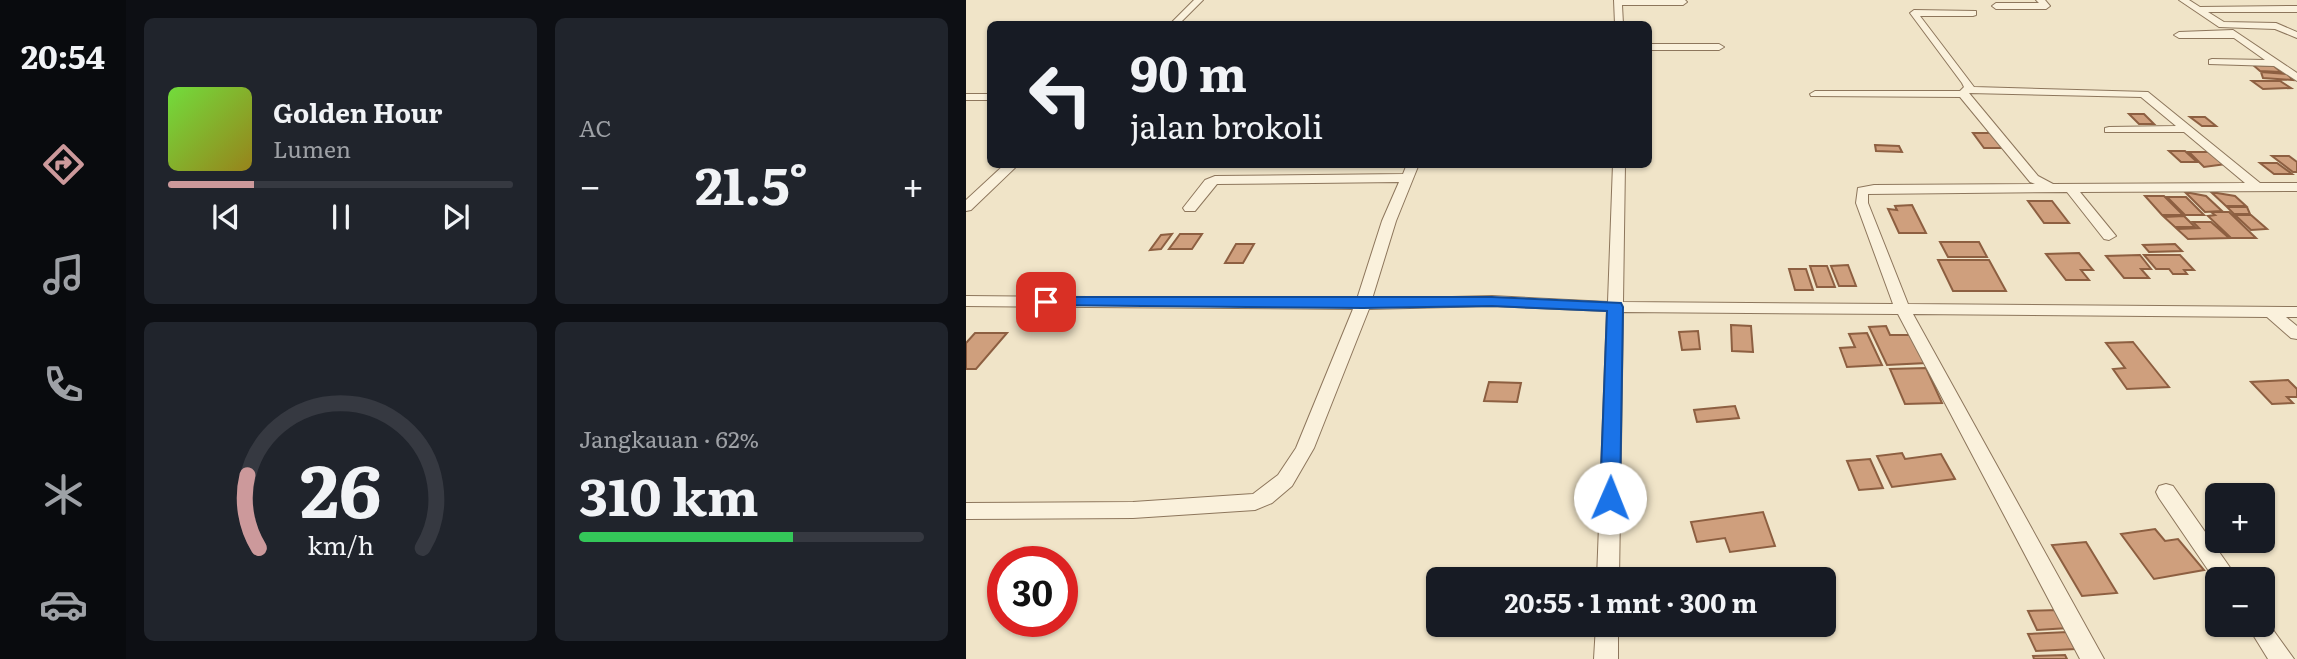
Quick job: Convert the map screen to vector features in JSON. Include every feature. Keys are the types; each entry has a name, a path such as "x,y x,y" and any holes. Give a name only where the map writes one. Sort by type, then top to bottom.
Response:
{"street":[{"path":"1177,21 1199,0"},
{"path":"1997,6 2046,6 2040,0"},
{"path":"2183,0 2297,78"},
{"path":"1619,21 1618,1 1683,2"},
{"path":"2198,10 2297,9"},
{"path":"1973,13 1914,13 1968,82 1966,92 2034,179 2049,187"},
{"path":"2222,25 2276,26 2297,36"},
{"path":"2179,35 2235,35"},
{"path":"1652,47 1718,47"},
{"path":"2212,62 2276,63"},
{"path":"1815,94 2136,93 2150,97 2257,187"},
{"path":"966,97 987,97"},
{"path":"2109,130 2186,129"},
{"path":"966,207 1009,168"},
{"path":"1608,567 1619,168"},
{"path":"966,511 1133,510 1255,502 1272,495 1293,470 1305,448 1363,304 1389,221 1411,171 1215,180 1209,183 1190,208"},
{"path":"2092,659 1902,308 1862,203 1862,191 2049,187 2297,187"},
{"path":"2070,188 2109,236"},
{"path":"966,302 1363,304 1492,301 1615,307 2297,312"},
{"path":"2271,312 2297,334"},
{"path":"2166,492 2219,567"},
{"path":"1606,659 1607,637"},
{"path":"2266,637 2282,659"}],"building":[{"path":"2253,65 2274,66 2281,72 2260,71"},
{"path":"2261,72 2287,74 2293,80 2263,78"},
{"path":"2252,81 2280,81 2291,88 2263,89"},
{"path":"2129,114 2144,114 2154,124 2139,124"},
{"path":"2190,117 2205,117 2216,126 2202,126"},
{"path":"1973,133 1994,133 2005,148 1984,148"},
{"path":"1875,145 1899,146 1902,152 1876,151"},
{"path":"2169,151 2185,151 2197,162 2181,162"},
{"path":"2189,152 2213,152 2226,164 2204,167"},
{"path":"2272,156 2289,156 2297,162 2297,172 2293,172"},
{"path":"2260,163 2277,163 2292,174 2274,174"},
{"path":"2185,192 2206,196 2222,211 2205,212"},
{"path":"2211,192 2235,196 2246,206 2226,206"},
{"path":"2145,196 2164,196 2183,215 2162,215"},
{"path":"2167,197 2186,197 2204,215 2185,215"},
{"path":"2028,201 2052,201 2069,223 2044,223"},
{"path":"1912,205 1926,233 1899,233 1888,209 1897,210 1895,206"},
{"path":"2227,207 2247,207 2250,214 2234,214"},
{"path":"2211,212 2229,212 2256,238 2231,238 2208,216 2215,215"},
{"path":"2235,215 2251,215 2267,229 2251,230"},
{"path":"2184,216 2195,227 2175,227 2164,217"},
{"path":"2193,222 2211,222 2229,238 2188,239 2177,229 2199,228"},
{"path":"1172,234 1161,249 1150,250 1161,235"},
{"path":"1180,234 1202,234 1192,249 1169,249"},
{"path":"1940,242 1979,242 1987,257 1948,257"},
{"path":"1236,244 1254,244 1243,263 1225,263"},
{"path":"2175,244 2182,251 2149,252 2143,245"},
{"path":"2079,253 2093,270 2081,270 2089,280 2066,280 2046,254"},
{"path":"2140,255 2151,269 2141,269 2149,278 2124,278 2106,256"},
{"path":"2144,255 2180,255 2194,270 2184,270 2187,274 2173,274 2169,269 2156,269"},
{"path":"1938,260 1989,260 2006,291 1953,291"},
{"path":"1848,265 1856,286 1839,286 1831,266"},
{"path":"1810,266 1827,266 1835,287 1817,287"},
{"path":"1789,269 1806,269 1813,290 1795,290"},
{"path":"1731,325 1751,326 1753,352 1732,351"},
{"path":"1886,326 1890,335 1911,335 1926,363 1887,365 1869,327"},
{"path":"1698,331 1700,349 1682,350 1679,332"},
{"path":"975,333 1007,333 976,369 966,369 966,343"},
{"path":"1867,333 1882,365 1847,367 1840,348 1855,347 1849,334"},
{"path":"2133,342 2169,387 2127,389 2113,369 2125,368 2106,343"},
{"path":"1926,368 1942,403 1905,404 1890,369"},
{"path":"2288,380 2297,389 2297,397 2287,397 2293,403 2272,404 2251,382"},
{"path":"1489,382 1521,383 1517,402 1484,401"},
{"path":"1735,406 1739,418 1697,422 1694,410"},
{"path":"1902,453 1905,459 1941,454 1955,479 1892,487 1877,456"},
{"path":"1870,459 1883,488 1859,490 1847,461"},
{"path":"1763,512 1775,546 1730,552 1725,538 1697,542 1691,522"},
{"path":"2155,529 2165,541 2178,539 2204,570 2154,579 2121,534"},
{"path":"2086,542 2117,593 2082,596 2052,545"},
{"path":"2058,610 2068,628 2037,630 2028,611"},
{"path":"2067,632 2075,649 2036,651 2028,634"},
{"path":"2065,655 2067,659 2034,659 2033,656"}],"route":[{"path":"1046,302 1363,304 1492,301 1615,307 1610,498"}]}
